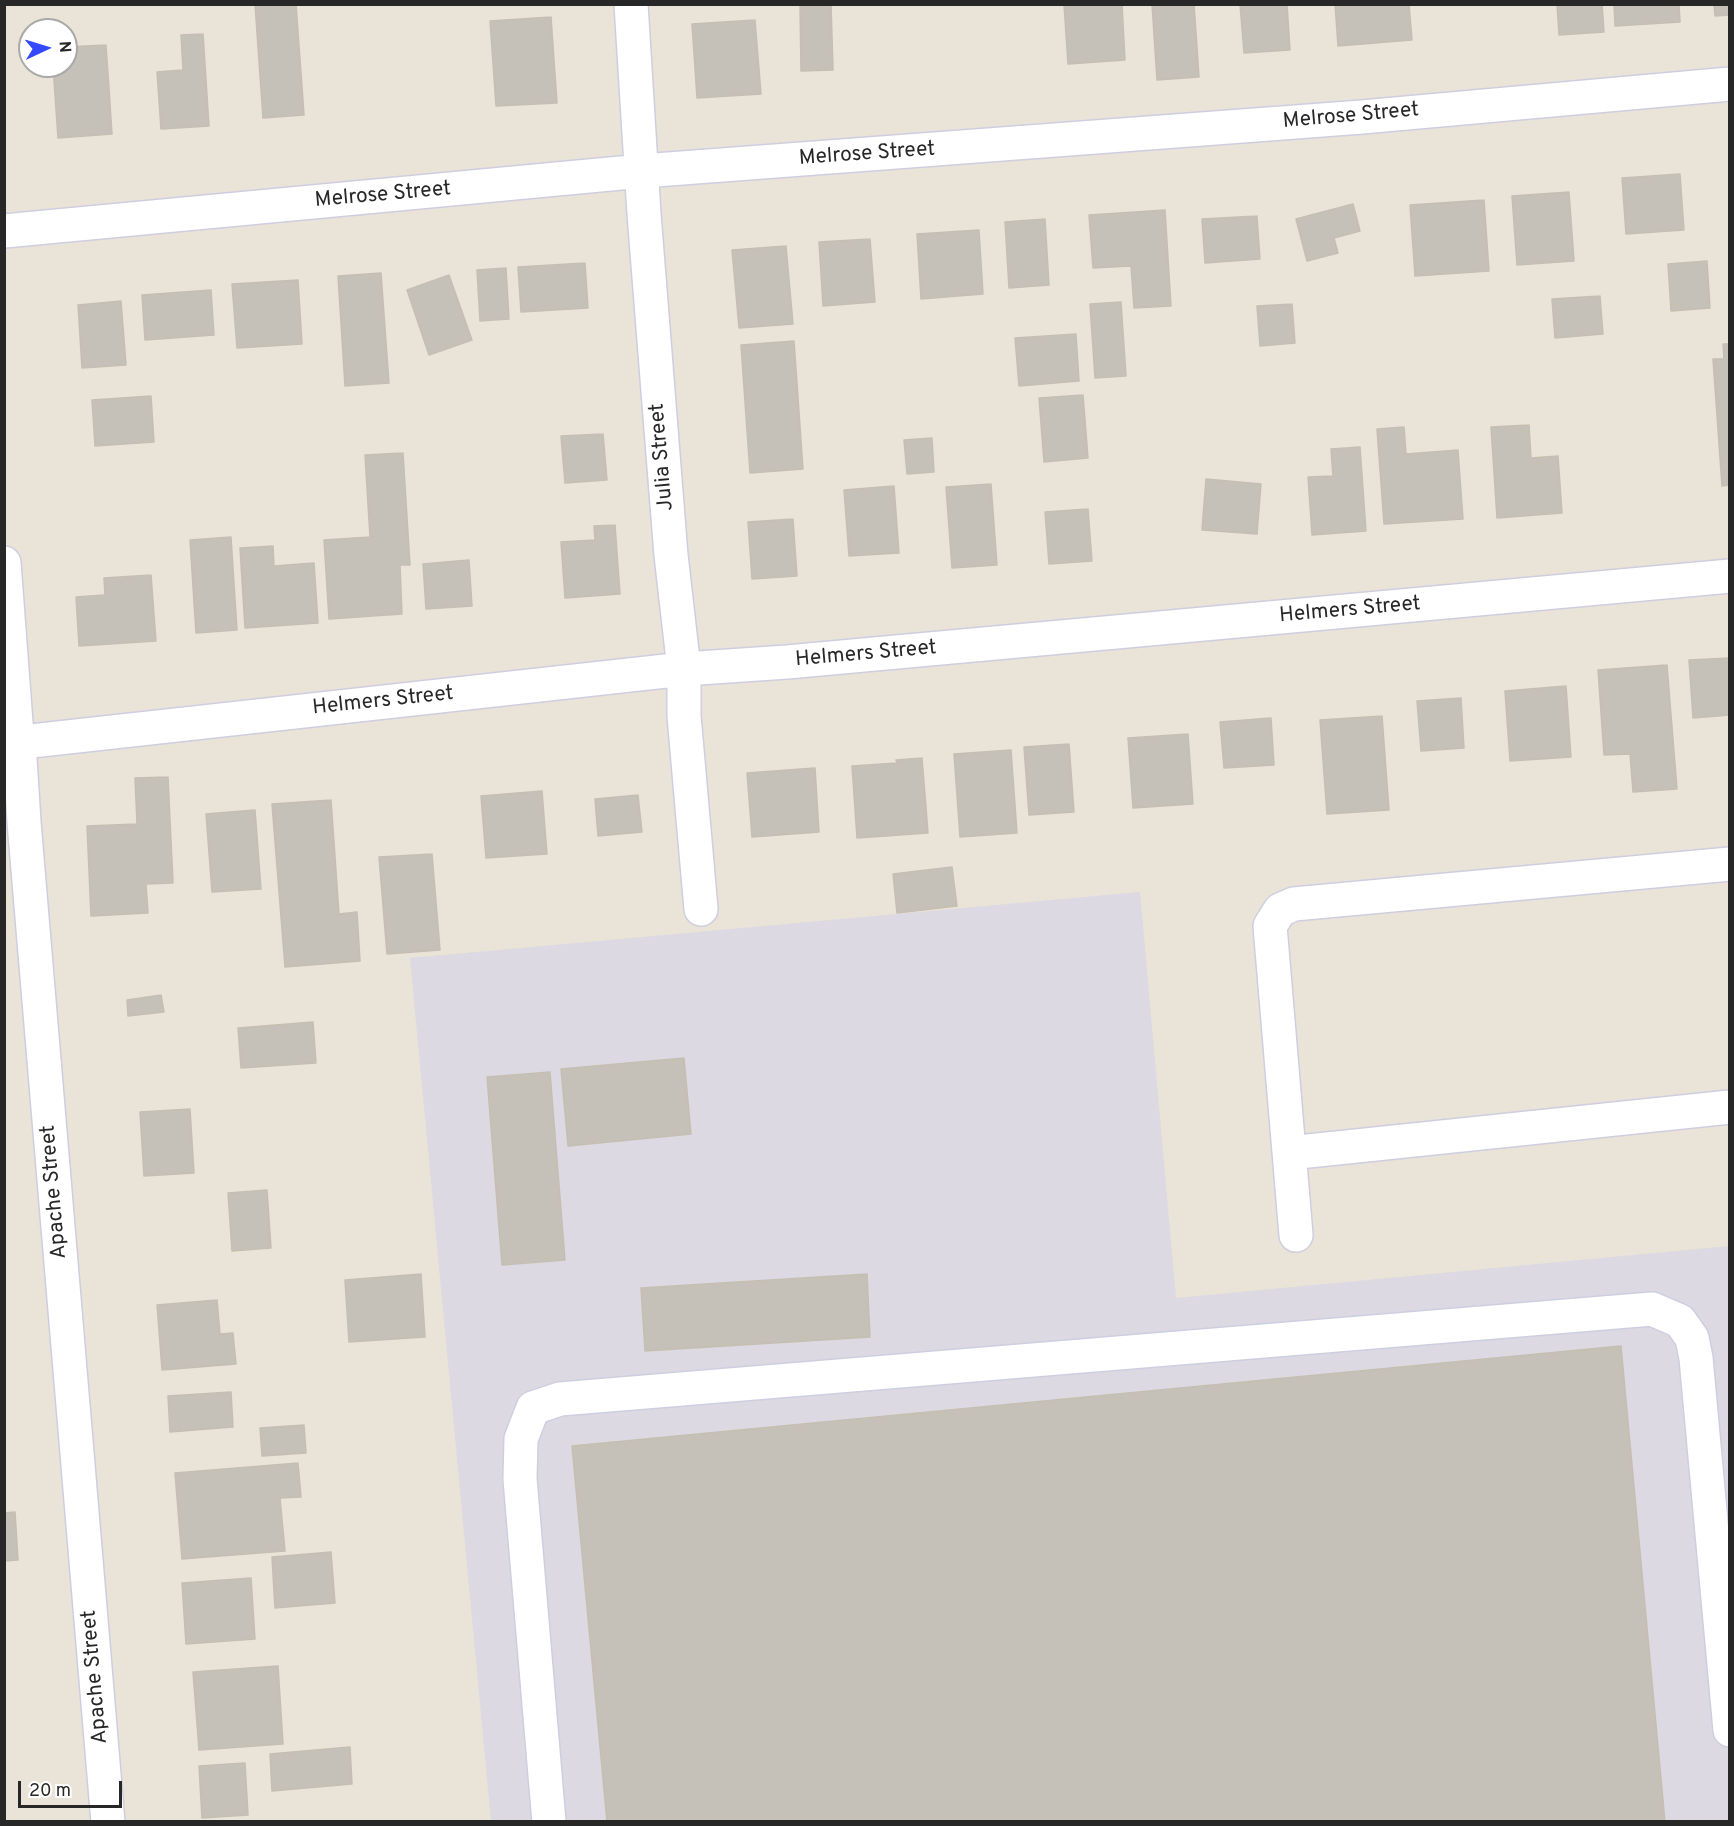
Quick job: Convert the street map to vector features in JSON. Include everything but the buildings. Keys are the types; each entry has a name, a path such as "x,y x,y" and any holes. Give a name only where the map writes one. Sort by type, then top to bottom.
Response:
{"street":[{"name":"Julia Street","path":"630,4 671,555 684,669 684,716 701,909"},
{"name":"Melrose Street","path":"4,231 642,171 1362,117 1730,84"},
{"name":"Apache Street","path":"4,563 17,736 12,744 24,822 108,1821"},
{"name":"Helmers Street","path":"12,744 684,669 823,659 1730,576"},
{"path":"1296,1235 1270,926 1280,910 1294,904 1730,864"},
{"path":"1289,1153 1730,1107"},
{"path":"549,1821 520,1479 521,1438 533,1408 560,1399 1652,1309 1680,1321 1692,1338 1696,1358 1730,1730"}],"shaded area":[{"path":"1140,892 1176,1298 1729,1246 1729,1821 491,1821 410,958"}]}
